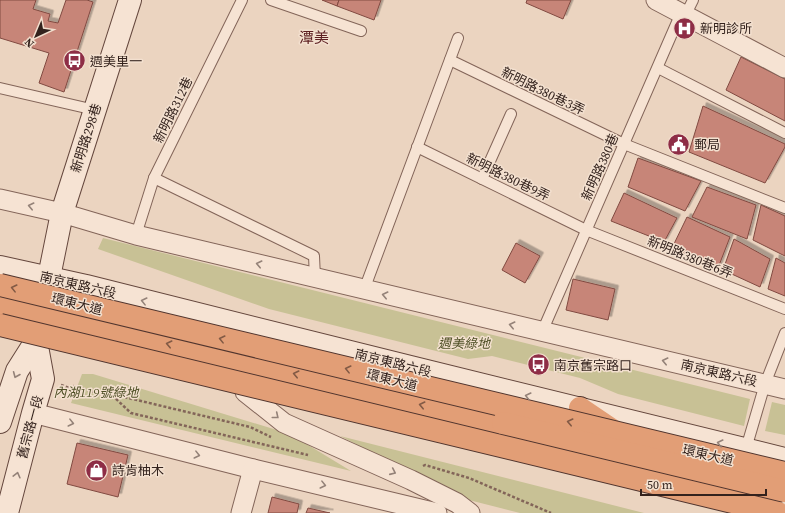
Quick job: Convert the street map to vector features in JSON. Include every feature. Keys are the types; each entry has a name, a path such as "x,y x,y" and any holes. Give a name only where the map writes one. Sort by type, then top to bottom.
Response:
{"highway":[{"name":"環東大道","path":"0,285 432,390 785,473"},
{"path":"0,304 664,463"},
{"path":"0,325 778,513"},
{"path":"432,390 503,423 785,492"},
{"path":"580,408 664,463 734,502"},
{"path":"691,492 734,502 785,492"}],"main road":[{"name":"新明路298巷","path":"49,278 62,213 130,0"},
{"name":"南京東路六段","path":"0,267 86,286 388,362 785,459"},
{"name":"舊宗路一段","path":"2,409 17,370 36,341 49,278"},
{"path":"0,333 80,351 245,392 734,502"},
{"name":"舊宗路一段","path":"7,513 43,379 36,341"}],"street":[{"path":"656,0 686,10 785,68"},
{"name":"南京東路六段","path":"0,199 62,213 136,235 785,389"},
{"path":"245,392 284,423 411,480 457,503 470,513"},
{"path":"33,413 253,469 437,513"},
{"path":"241,513 253,469"}],"lane":[{"name":"新明路312巷","path":"136,235 154,178 242,0"},
{"path":"271,0 361,31"},
{"name":"新明路380巷","path":"542,332 624,144 686,10"},
{"path":"364,290 458,38"},
{"name":"新明路380巷3弄","path":"450,60 624,144 785,208"},
{"path":"658,68 785,133"},
{"path":"0,88 95,110"},
{"path":"482,179 511,114"},
{"name":"新明路380巷9弄","path":"417,147 586,230"},
{"path":"154,178 314,256 315,278"},
{"name":"新明路380巷6弄","path":"586,230 785,309"},
{"path":"734,502 746,450 765,384 785,333"}],"path":[{"path":"73,386 115,398 131,413 312,455 298,448"},
{"path":"115,398 120,396 250,428 278,439"},
{"path":"419,466 425,465 469,478 551,513"}],"green space":[{"name":"週美綠地","path":"103,238 750,399 744,426 618,394 580,378 492,356 468,359 269,309 98,249"},
{"name":"內湖119號綠地","path":"82,374 93,374 290,434 351,471 71,403"},
{"path":"772,402 785,405 785,435 765,431"},
{"path":"340,436 644,513 520,513 465,499"}],"building":[{"path":"0,0 36,0 33,9 50,14 48,21 58,23 66,0 87,0 93,2 64,92 39,83 49,53 0,38"},
{"path":"322,0 339,0 337,6"},
{"path":"339,0 381,0 374,20 337,6"},
{"path":"527,0 571,0 563,19 526,3"},
{"path":"741,57 785,79 785,121 726,90"},
{"path":"703,106 785,144 785,147 765,183 689,152"},
{"path":"638,158 701,181 685,211 628,187"},
{"path":"707,187 756,205 747,239 692,217"},
{"path":"624,193 677,218 664,242 611,221"},
{"path":"761,205 785,216 785,256 753,240"},
{"path":"687,217 730,237 718,268 672,248"},
{"path":"734,239 770,259 760,287 723,270"},
{"path":"516,243 540,256 525,283 502,270"},
{"path":"776,258 785,263 785,296 768,289"},
{"path":"573,279 615,289 608,320 566,310"},
{"name":"詩肯柚木","path":"77,443 128,455 118,497 67,484"},
{"path":"272,497 299,504 297,513 268,513"},
{"path":"308,508 330,513 306,513"}],"place":[{"name":"新明診所","path":"684,28"},
{"name":"週美里一","path":"75,61"},
{"name":"郵局","path":"679,144"},
{"name":"南京舊宗路口","path":"538,365"},
{"name":"詩肯柚木","path":"97,470"}],"district":[{"name":"潭美","path":"314,37"}]}
